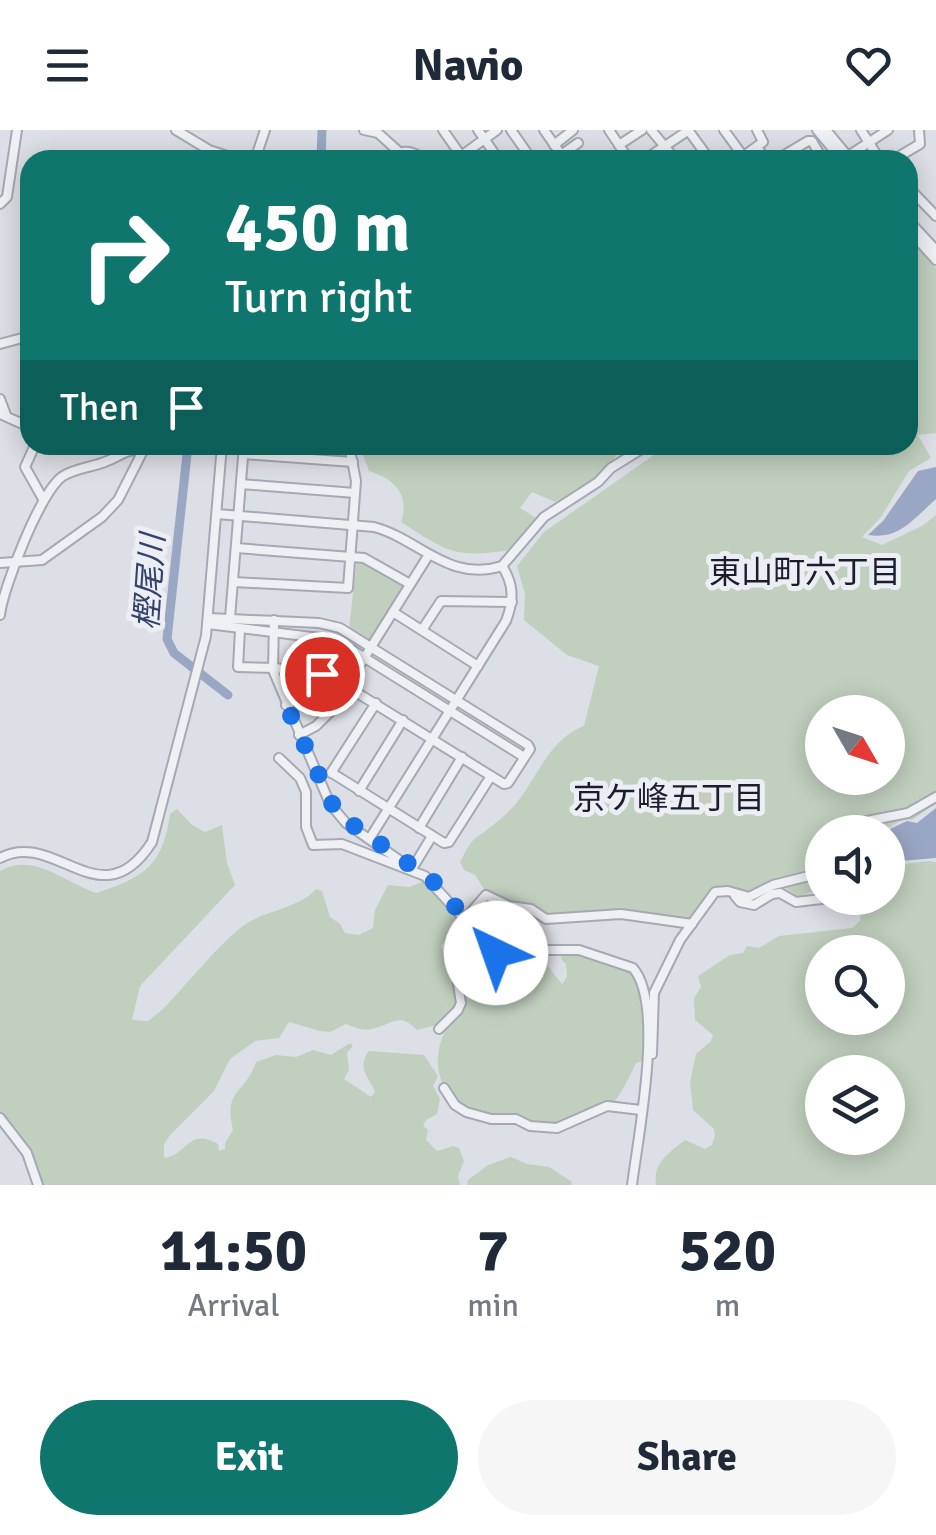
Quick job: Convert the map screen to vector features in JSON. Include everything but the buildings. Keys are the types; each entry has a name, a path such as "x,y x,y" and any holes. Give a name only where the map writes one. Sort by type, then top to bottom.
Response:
{"street":[{"path":"0,204 7,198 17,130"},
{"path":"176,130 210,150"},
{"path":"364,130 378,133 397,150"},
{"path":"478,130 492,150"},
{"path":"471,150 497,130"},
{"path":"544,130 558,150"},
{"path":"554,144 574,130"},
{"path":"609,130 623,150"},
{"path":"620,145 642,130"},
{"path":"652,130 669,150"},
{"path":"659,150 688,130"},
{"path":"752,150 763,139 757,130"},
{"path":"818,130 837,150"},
{"path":"860,130 873,150"},
{"path":"858,150 888,130"},
{"path":"910,150 920,144 919,130"},
{"path":"793,150 812,141 817,150"},
{"path":"570,150 578,142"},
{"path":"918,197 936,216"},
{"path":"918,231 936,250"},
{"path":"918,240 936,260"},
{"path":"0,399 3,415"},
{"path":"30,455 25,467 43,498"},
{"path":"0,615 1,602 43,498 64,475 118,455"},
{"path":"0,563 42,560 112,510 141,455"},
{"path":"0,858 14,851 35,852 82,873 104,876 134,865 152,842 204,645 221,455"},
{"path":"230,618 243,455"},
{"path":"293,455 352,462"},
{"path":"234,582 348,588 355,493 351,455"},
{"path":"217,514 382,529 428,556 463,568 502,566 544,517 631,455"},
{"path":"241,484 355,493"},
{"path":"236,548 370,559 410,584"},
{"path":"299,734 322,722 428,556"},
{"path":"370,838 506,621 512,602 511,582 502,566"},
{"path":"422,630 440,602 512,602"},
{"path":"393,612 478,666"},
{"path":"208,621 230,618 334,626 528,745 524,758 507,784 347,685 316,672 238,667 240,630"},
{"path":"274,620 273,670 318,779 337,814 432,880 496,953 520,946 580,950 633,968 646,996 647,1061 632,1185"},
{"path":"208,621 240,630 330,638 524,758"},
{"path":"286,705 301,698 316,672"},
{"path":"318,779 332,773 376,704"},
{"path":"359,791 403,720"},
{"path":"419,828 462,757"},
{"path":"280,758 300,778 306,792 306,827 314,845 342,844 412,869"},
{"path":"332,773 444,843 449,842 491,776"},
{"path":"898,815 936,797"},
{"path":"412,869 432,836"},
{"path":"647,1061 654,1042 654,993 680,940 715,892 749,898 773,885 805,877"},
{"path":"732,893 746,904 780,893 796,902 805,901"},
{"path":"439,1028 461,1002 454,958 465,919 486,895 509,906 531,910 546,920 621,914 692,924"},
{"path":"444,1088 455,1105 466,1112 492,1119 516,1119 530,1126 557,1128 607,1106 642,1110"},
{"path":"0,1118 28,1153 38,1185"}],"green space":[{"path":"918,249 936,268 936,433 918,435"},
{"path":"918,435 931,458 909,471 881,517 862,537 882,545 936,515 936,803 912,820 905,815 805,815 805,894 798,896 776,882 749,897 723,888 692,921 682,924 648,913 548,918 486,892 460,862 467,848 518,801 562,739 584,726 599,666 567,655 524,620 525,594 517,566 544,532 654,455 918,455"},
{"path":"363,455 616,455 600,475 555,502 532,492 520,508 536,518 512,550 477,553 442,547 401,522 403,504 398,489 369,471"},
{"path":"357,560 370,562 406,585 369,639 349,628"},
{"path":"177,809 205,832 222,825 227,863 235,885 140,986 132,1020 148,1021 163,1009 239,929 316,889 322,891 330,917 345,933 359,935 373,928 375,910 388,885 410,887 426,880 463,919 441,946 444,956 453,960 460,1004 440,1024 417,1030 400,1020 368,1029 346,1024 330,1032 289,1022 279,1038 255,1041 230,1059 214,1091 164,1144 164,1158 200,1139 218,1144 219,1151 225,1149 233,1130 233,1099 256,1062 276,1055 296,1057 313,1050 331,1055 350,1043 353,1046 347,1053 349,1070 344,1079 371,1097 375,1092 364,1068 369,1051 424,1055 438,1076 433,1086 440,1099 437,1114 423,1126 428,1130 426,1140 437,1151 459,1148 464,1161 458,1176 460,1185 42,1185 32,1152 0,1111 0,871 13,866 37,867 96,893 126,882 148,867 162,846 170,814"},
{"path":"936,862 936,1185 656,1185 657,1170 673,1149 685,1140 705,1149 712,1145 715,1136 714,1129 693,1110 690,1082 696,1054 713,1035 695,1020 694,998 701,987 698,976 730,955 743,953 747,946 759,948 779,936 852,928 860,915 905,915 905,864"},
{"path":"521,948 540,956 562,984 567,977 566,964 561,959 563,951 579,951 635,975 646,1011 644,1060 636,1063 613,1102 571,1120 527,1123 479,1113 459,1102 445,1087 438,1067 441,1041 461,1009 472,978 489,961"},
{"path":"511,1157 549,1167 571,1185 467,1185 488,1165"}],"water":[{"path":"936,467 936,499 898,531 868,535 883,521 918,471"},
{"path":"936,808 936,858 905,861 905,822 917,823"}],"waterway":[{"name":"樫尾川","path":"321,150 322,130"},
{"name":"樫尾川","path":"187,455 167,639 174,653 228,695"}],"district":[{"name":"東山町六丁目","path":"805,572"},
{"name":"京ケ峰五丁目","path":"669,798"}],"route":[{"path":"322,674 316,672 301,698 286,705 330,804 352,827 432,880 496,953"}]}
